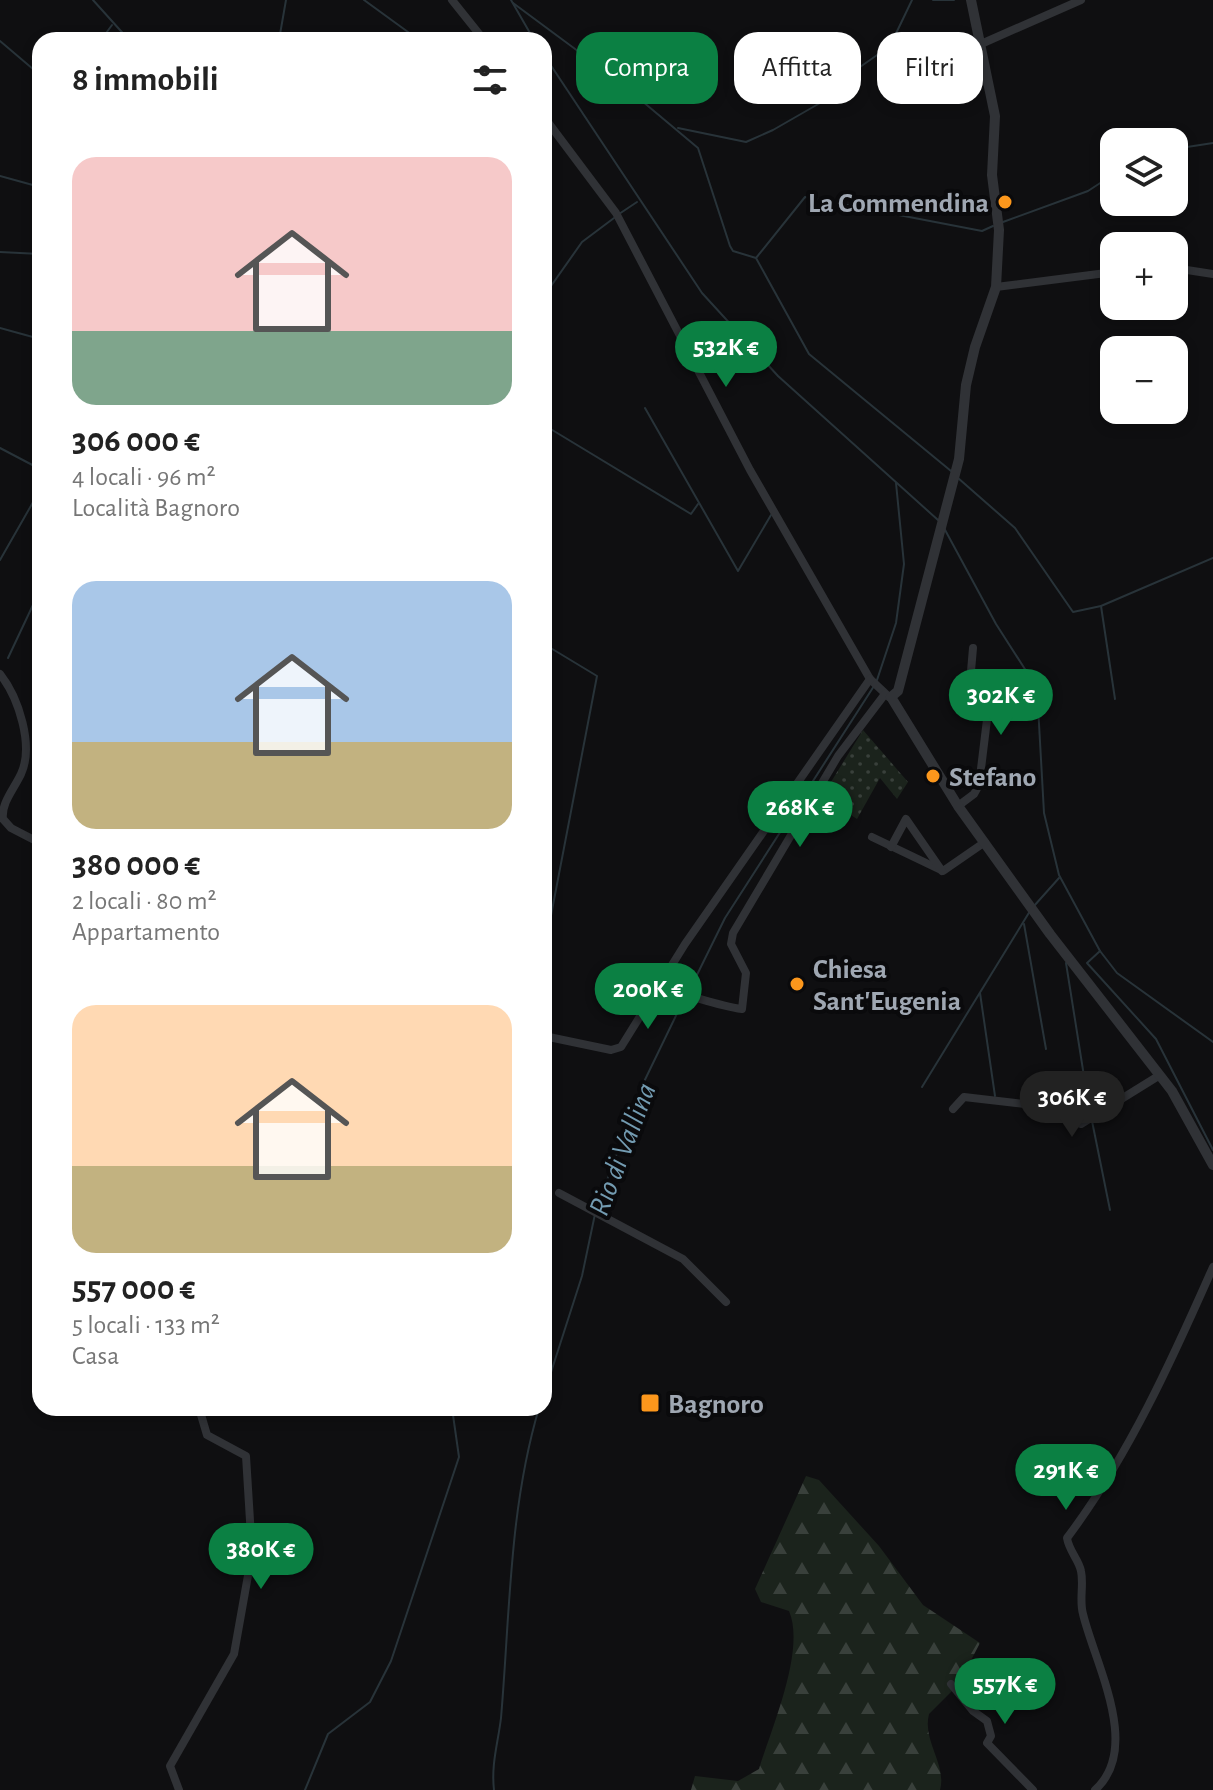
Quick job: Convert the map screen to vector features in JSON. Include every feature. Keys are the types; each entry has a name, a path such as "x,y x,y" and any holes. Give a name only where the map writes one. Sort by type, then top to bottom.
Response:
{"street":[{"path":"452,0 478,32"},
{"path":"971,0 978,32"},
{"path":"983,43 1081,0"},
{"path":"660,989 742,1009 746,973 731,944 733,933 838,756 888,695 898,691 959,459 966,385 975,347 996,287 999,230 992,175 995,116 983,54"},
{"path":"552,128 616,213 750,470 874,681 888,695 958,806 1172,1091 1212,1161"},
{"path":"1188,270 1213,274"},
{"path":"996,287 1100,274"},
{"path":"958,806 974,794 979,785 990,695 971,671 973,648"},
{"path":"0,674 14,702 27,751 21,773 1,816 11,828 32,839"},
{"path":"552,1037 617,1049 660,989 685,944 874,681"},
{"path":"891,847 906,819 942,871"},
{"path":"872,837 942,871"},
{"path":"942,871 985,842"},
{"path":"953,1109 964,1097 1033,1105 1081,1124 1160,1075"},
{"path":"559,1193 683,1259 726,1302"},
{"path":"1095,1790 1113,1762 1115,1710 1094,1660 1081,1609 1081,1569 1070,1554 1067,1538 1089,1508 1157,1387 1213,1267"},
{"path":"179,1790 170,1766 234,1654 252,1553 246,1456 207,1435 201,1416"},
{"path":"951,1684 973,1711 987,1721 991,1736 987,1743 1033,1790"}],"green space":[{"path":"863,730 908,782 897,799 880,778 857,819 840,808 828,827 810,816"},
{"path":"806,1476 819,1480 879,1546 923,1605 980,1643 958,1685 929,1714 929,1734 940,1771 940,1790 691,1790 695,1776 738,1781 759,1769 785,1690 793,1647 793,1627 789,1611 761,1602 755,1589"}],"waterway":[{"path":"93,0 122,32"},
{"path":"280,32 286,0"},
{"path":"364,0 408,32"},
{"path":"511,0 529,32"},
{"path":"678,128 746,142 773,130 834,95 860,67 890,46 912,0"},
{"path":"933,0 954,0"},
{"path":"513,3 617,80 698,148 730,246 733,251 756,258 809,354 951,471"},
{"path":"107,32 112,25"},
{"path":"0,41 32,68"},
{"path":"552,67 702,293 778,376 938,520"},
{"path":"1188,147 1213,143"},
{"path":"0,176 32,185"},
{"path":"1003,222 1088,191 1100,183"},
{"path":"756,258 805,197 982,231 993,226"},
{"path":"619,214 637,202"},
{"path":"552,285 582,242 614,218"},
{"path":"0,252 32,254"},
{"path":"0,328 32,337"},
{"path":"645,408 738,571 771,515"},
{"path":"552,430 691,514 698,504"},
{"path":"0,448 32,465"},
{"path":"958,478 1015,528 1073,612 1101,606 1213,558"},
{"name":"Rio di Vallina","path":"877,680 896,623 904,564 896,483"},
{"path":"0,560 32,504"},
{"path":"944,528 996,624 1037,688 1044,813 1059,875 1100,951 1117,973 1213,1042"},
{"path":"1101,606 1115,699"},
{"path":"8,658 32,607"},
{"path":"552,649 597,676 552,910"},
{"name":"Rio di Vallina","path":"689,991 725,918 874,686"},
{"path":"1034,906 1059,878"},
{"path":"922,1087 1030,911"},
{"path":"1024,924 1046,1049"},
{"path":"1100,951 1087,963 1156,1039 1213,1150"},
{"path":"1066,963 1090,1114"},
{"path":"980,993 995,1096"},
{"name":"Rio di Vallina","path":"597,1208 640,1090 685,997"},
{"path":"1092,1121 1110,1210"},
{"name":"Rio di Vallina","path":"552,1369 582,1276 595,1214"},
{"path":"305,1790 328,1734 370,1702 391,1661 459,1457 453,1416"},
{"name":"Rio di Vallina","path":"494,1790 516,1523 537,1416"}],"place":[{"name":"La Commendina","path":"1005,202"},
{"name":"Stefano","path":"933,776"},
{"name":"Chiesa Sant'Eugenia","path":"797,984"},
{"name":"Bagnoro","path":"650,1403"}]}
